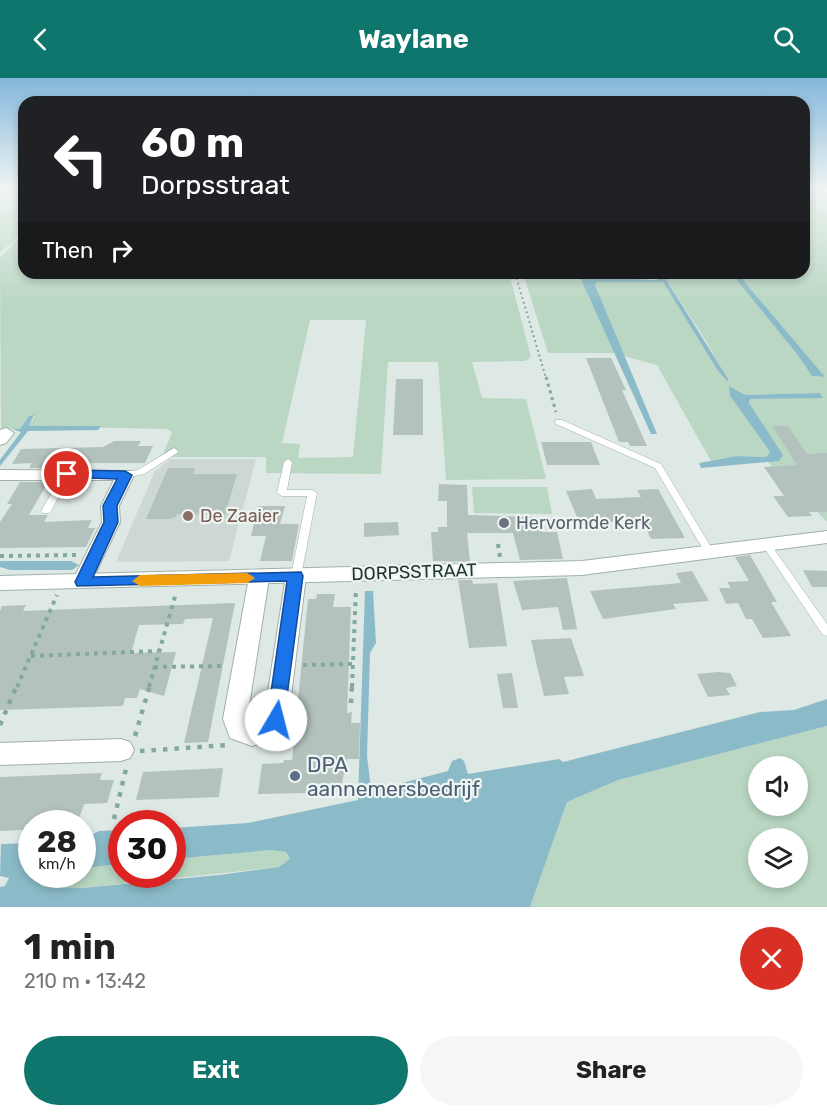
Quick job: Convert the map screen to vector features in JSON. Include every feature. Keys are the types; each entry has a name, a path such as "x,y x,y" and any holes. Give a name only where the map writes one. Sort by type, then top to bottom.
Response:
{"street":[{"path":"0,475 125,475 110,506 111,522 96,554 73,583"},
{"name":"DORPSSTRAAT","path":"0,583 73,583 582,568 827,537"},
{"path":"259,578 234,719 240,731 252,735 268,731 276,720 296,576"},
{"path":"0,754 126,751"}],"lane":[{"path":"559,422 658,466 709,552"},
{"path":"125,475 141,472 174,451"},
{"path":"288,462 282,493 312,493 296,576"},
{"path":"46,511 67,474"},
{"path":"766,544 827,632"}],"path":[{"path":"517,279 559,422"},
{"path":"0,556 96,554"},
{"path":"351,703 356,574"},
{"path":"116,810 126,751 180,580"},
{"path":"0,726 31,656 73,583"},
{"path":"31,656 159,651"},
{"path":"284,666 352,664"},
{"path":"154,667 244,666"},
{"path":"126,751 224,747 252,735"}],"shaded area":[{"name":"De Zaaier","path":"171,459 256,459 229,561 116,562 155,471"}],"green space":[{"path":"0,228 18,228 18,236 0,253"},
{"path":"810,228 827,228 827,522 767,461 778,460 749,403 750,399 823,397 820,393 745,395 729,386 730,396 770,452 766,457 737,456 711,461 657,365 624,356 595,285 597,282 663,282 718,371 728,381 706,341 666,279 736,279 812,376 824,377 742,279 810,279"},
{"path":"18,240 18,279 511,279 531,357 525,361 472,362 482,398 526,399 546,479 446,480 438,362 388,362 381,474 266,473 266,457 162,457 172,432 167,429 32,426 29,425 35,416 29,416 20,429 1,429 0,257","holes":["310,320 366,320 353,457 298,458 300,444 282,443"]},
{"path":"525,279 581,279 616,353 548,353"},
{"path":"472,487 547,487 552,514 474,513"},
{"path":"827,726 827,907 530,907 567,802 618,780"},
{"path":"271,850 286,852 290,860 279,867 186,877 186,858"},
{"path":"108,865 108,885 96,887 96,867"}],"water":[{"path":"581,279 666,279 728,382 718,371 663,282 597,282 595,285 657,434 651,434"},
{"path":"736,279 742,279 825,377 812,376"},
{"path":"729,386 745,395 820,393 823,398 750,399 749,403 783,455 779,461 701,468 699,463 737,456 766,457 770,452 730,396"},
{"path":"34,415 29,425 32,426 101,426 98,430 28,431 0,466 0,460 21,432 12,429 20,429 29,416"},
{"path":"0,561 71,561 79,565 72,570 10,570 0,567"},
{"path":"365,591 373,591 376,643 370,653 367,756 371,789 375,790 448,771 452,761 460,758 464,761 468,774 559,759 563,762 760,712 794,710 827,699 827,726 618,780 567,802 530,907 0,907 0,887 5,886 9,878 0,876 1,844 18,843 18,888 96,888 108,886 108,888 186,888 186,878 279,867 290,859 286,852 271,850 186,858 186,827 248,823 358,800"},
{"path":"108,831 108,865 96,867 96,832"}],"building":[{"path":"586,358 611,358 626,390 622,390 647,446 630,446 628,442 619,442"},
{"path":"396,379 423,379 423,435 393,435"},
{"path":"772,426 788,426 807,454 827,453 827,512 809,512 812,516 788,517 773,496 784,496 764,467 797,465"},
{"path":"114,441 141,441 138,446 153,446 145,463 59,463 56,468 29,468 32,463 12,464 21,449 103,447"},
{"path":"541,442 591,442 600,465 547,465"},
{"path":"168,468 195,468 193,474 237,474 225,515 177,514 176,517 168,519 146,519"},
{"path":"20,482 48,482 29,515 48,515 44,522 92,520 88,528 95,528 86,547 0,548 0,522 12,504 7,504"},
{"path":"439,484 467,485 468,515 535,517 540,520 542,532 557,532 563,559 520,560 513,533 467,533 470,562 433,561 431,532 438,532 438,527 447,527 447,501 438,501"},
{"path":"592,489 596,499 641,497 637,490 658,489 685,538 651,539 643,522 634,520 580,524 566,491"},
{"path":"258,506 285,506 280,524 299,524 292,561 260,561 266,536 251,536"},
{"path":"398,522 399,535 364,537 364,523"},
{"path":"750,555 777,602 771,602 791,636 763,638 752,619 746,619 738,603 726,604 719,588 731,588 727,582 749,581 735,557"},
{"path":"803,570 827,571 827,587 812,587"},
{"path":"692,571 709,601 673,604 676,609 603,619 590,591 681,583 676,573"},
{"path":"567,578 577,629 563,630 558,607 522,610 513,581"},
{"path":"458,580 472,580 473,584 497,583 507,646 469,648"},
{"path":"317,594 335,594 333,607 351,607 347,713 352,712 351,723 360,723 359,759 347,759 342,783 309,784 308,793 258,794 262,764 292,760 308,599 316,599"},
{"path":"235,603 208,742 184,743 213,618 185,619 183,624 139,625 131,653 176,652 164,696 140,689 137,698 125,698 123,706 0,710 0,611 2,606 26,605 23,611"},
{"path":"571,638 584,676 564,677 569,694 544,696 531,640"},
{"path":"512,673 518,708 503,708 497,674"},
{"path":"730,673 737,686 726,688 730,695 708,697 697,674"},
{"path":"223,768 219,797 136,800 143,772"},
{"path":"102,773 100,780 114,780 107,803 84,804 82,810 18,810 18,830 0,831 0,777"}],"slow traffic":[{"path":"140,581 247,578"}],"place":[{"name":"De Zaaier","path":"188,516"},
{"name":"Hervormde Kerk","path":"504,523"},
{"name":"DPA aannemersbedrijf","path":"295,776"}],"route":[{"path":"67,474 125,475 110,506 111,522 82,582 296,576 276,720"}]}
